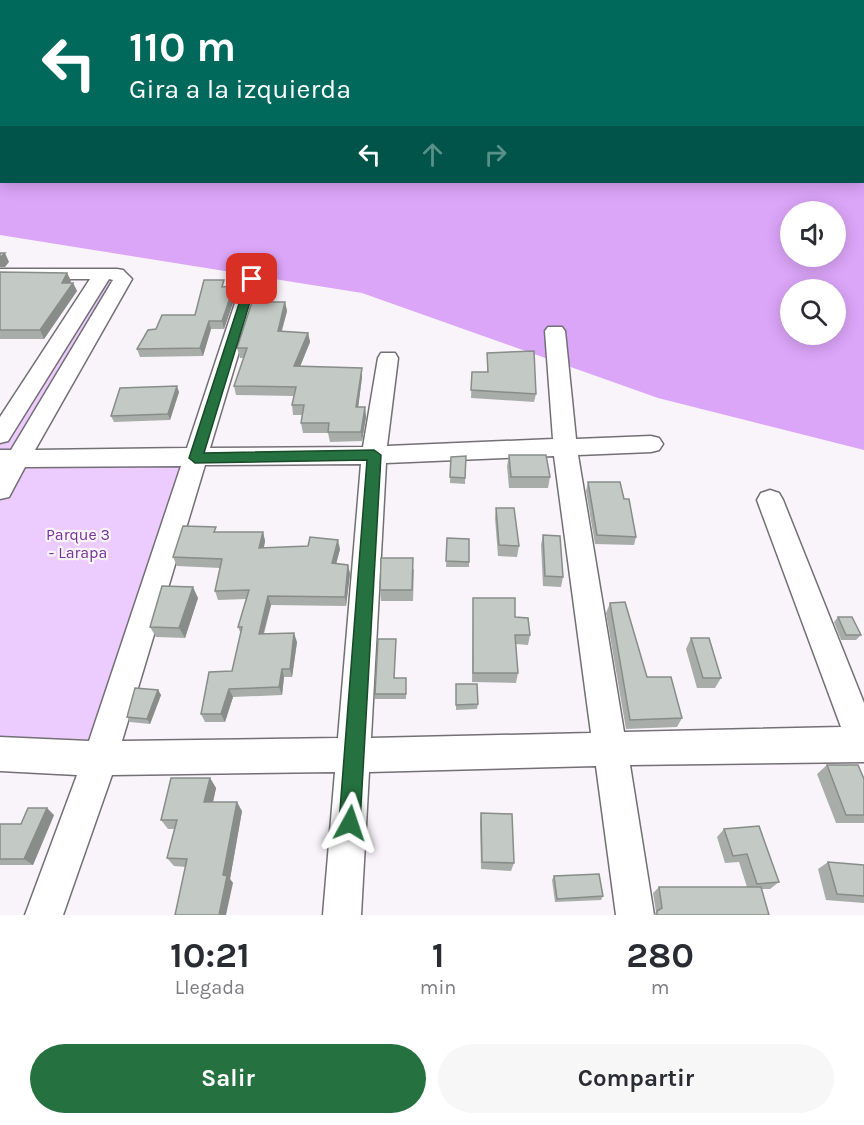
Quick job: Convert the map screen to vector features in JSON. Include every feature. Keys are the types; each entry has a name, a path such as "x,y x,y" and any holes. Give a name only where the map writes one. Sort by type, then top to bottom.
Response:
{"street":[{"path":"0,274 117,274 123,279 9,459 0,490"},
{"path":"0,435 103,274"},
{"path":"44,915 101,756 252,279"},
{"path":"555,331 566,448 635,915"},
{"path":"342,915 355,755 374,455 388,358"},
{"path":"9,459 374,455 651,444"},
{"path":"0,754 355,755 864,744 770,500"}],"green space":[{"path":"107,278 115,279 13,449 0,451 0,444 101,283"},
{"name":"Parque 3 - Larapa","path":"186,465 84,758 0,743 0,494 16,466"}],"shaded area":[{"path":"0,183 864,183 864,450 658,398 362,293 0,235"}],"building":[{"path":"0,272 67,273 62,283 73,283 40,330 0,330"},
{"path":"204,280 224,280 222,287 234,286 222,321 209,321 200,348 137,349 148,330 156,329 162,315 195,315"},
{"path":"252,302 285,302 278,331 308,333 294,366 362,368 356,407 365,407 361,432 328,432 329,423 301,423 304,405 292,405 296,387 234,386 247,348 237,348"},
{"path":"534,351 536,394 471,390 472,372 488,372 487,353"},
{"path":"177,386 168,414 111,416 120,388"},
{"path":"509,455 546,455 550,477 511,477"},
{"path":"466,456 465,478 450,477 451,457"},
{"path":"588,482 620,482 624,499 629,499 636,537 597,535"},
{"path":"496,508 514,508 519,546 499,545"},
{"path":"183,526 216,527 214,532 263,532 259,548 308,546 310,537 338,540 332,563 348,565 345,597 268,596 259,634 294,633 290,669 282,669 279,687 229,689 221,714 201,714 209,672 232,671 242,627 238,627 249,590 215,591 222,559 173,557"},
{"path":"543,535 560,536 563,577 545,576"},
{"path":"447,538 469,539 469,562 446,561"},
{"path":"381,558 413,558 412,590 380,590"},
{"path":"162,586 193,587 179,628 150,627"},
{"path":"473,598 515,598 515,617 528,618 530,635 515,635 518,673 473,673"},
{"path":"625,602 647,677 671,677 682,718 630,720 610,603"},
{"path":"838,617 852,617 861,635 846,635"},
{"path":"691,638 709,638 721,678 703,678"},
{"path":"378,639 396,639 394,678 406,678 406,694 375,694"},
{"path":"456,684 477,684 478,704 456,705"},
{"path":"135,688 158,690 147,719 127,717"},
{"path":"827,765 858,765 864,779 864,815 846,815"},
{"path":"171,778 210,778 204,802 237,802 223,875 227,876 219,915 175,915 187,859 167,858 177,820 161,820"},
{"path":"28,808 47,808 24,859 0,859 0,824 21,824"},
{"path":"481,813 512,814 514,863 482,862"},
{"path":"759,826 779,882 757,884 747,854 733,856 724,829"},
{"path":"828,862 864,865 864,896 837,894"},
{"path":"599,874 603,896 557,899 554,876"},
{"path":"659,887 761,887 769,915 657,915 657,911 662,908"}],"route":[{"path":"252,279 195,458 374,455 350,823"}]}
